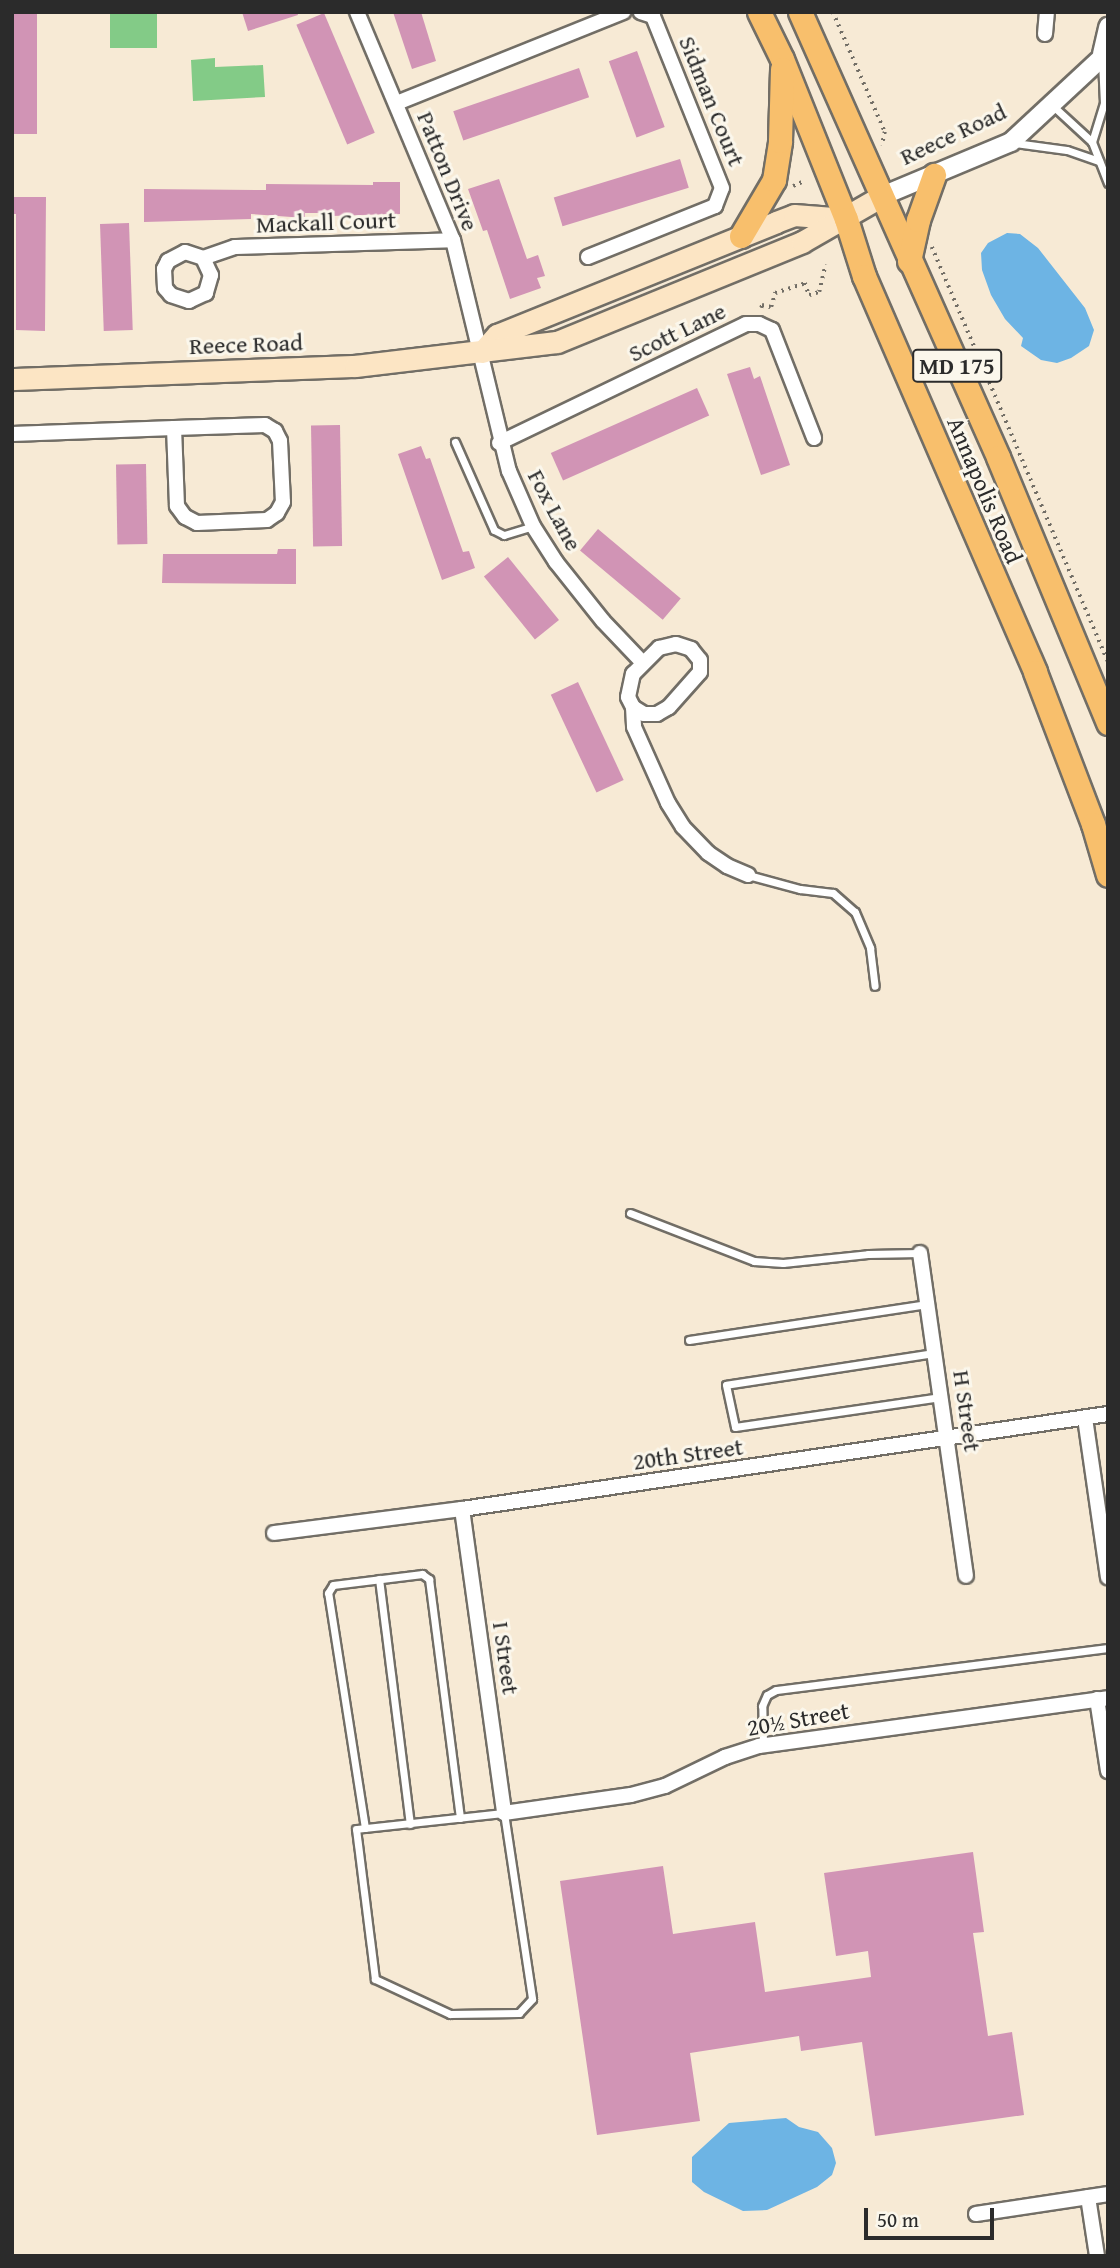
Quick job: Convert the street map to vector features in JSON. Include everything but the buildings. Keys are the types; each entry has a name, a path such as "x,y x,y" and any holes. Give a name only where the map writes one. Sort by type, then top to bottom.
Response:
{"main road":[{"name":"Annapolis Road","path":"759,12 782,59 846,219 864,276 1035,672 1093,824 1108,875"},
{"name":"Annapolis Road","path":"800,12 1003,470 1108,723"},
{"path":"741,236 774,180 780,141 782,59"},
{"path":"909,261 934,174"},
{"name":"Reece Road","path":"12,379 355,366 557,342 790,247 846,219 882,196"},
{"path":"482,352 497,335 794,215 846,219"}],"street":[{"name":"Patton Drive","path":"357,12 453,240 482,352"},
{"path":"397,103 623,12"},
{"name":"Sidman Court","path":"588,257 715,206 722,188 653,16 641,12"},
{"path":"1045,34 1047,12"},
{"path":"1105,53 1108,27"},
{"name":"Reece Road","path":"882,196 1011,142 1053,106 1105,53"},
{"name":"Mackall Court","path":"203,258 235,247 453,240"},
{"name":"Scott Lane","path":"499,443 746,324 759,324 772,330 814,438"},
{"name":"Fox Lane","path":"482,352 499,443 533,526 556,562 603,621 642,662"},
{"path":"12,434 174,428 265,425 275,431 280,441 283,502 277,513 267,520 197,523 185,517 177,506 174,428"},
{"path":"633,707 645,713 657,714 669,707 700,672 701,660 691,649 676,644 659,648 642,662 628,686 634,727 668,803 683,827 708,853 727,866 748,875"},
{"name":"H Street","path":"920,1254 966,1576"},
{"name":"20th Street","path":"274,1533 462,1510 948,1440 1108,1414"},
{"path":"1085,1418 1108,1577"},
{"name":"I Street","path":"462,1510 504,1813"},
{"path":"1102,1698 1107,1765"},
{"name":"20½ Street","path":"504,1813 631,1795 665,1786 725,1757 763,1745 1102,1698"},
{"path":"976,2214 1108,2194"},
{"path":"1088,2197 1097,2256"}],"lane":[{"path":"1092,142 1104,103 1105,53"},
{"path":"1053,106 1092,142 1108,183"},
{"path":"1011,142 1067,150 1099,162"},
{"path":"455,442 494,530 504,535 533,526"},
{"path":"748,875 800,889 833,894 855,912 870,948 875,986"},
{"path":"630,1213 727,1253 754,1261 783,1263 868,1254 920,1254"},
{"path":"689,1340 927,1304"},
{"path":"935,1353 726,1385 735,1427 942,1397"},
{"path":"365,1828 328,1593 333,1585 422,1574 429,1579 460,1818"},
{"path":"379,1579 410,1824"},
{"path":"763,1745 762,1706 767,1695 776,1690 1108,1648"},
{"path":"504,1813 532,1999 519,2013 450,2014 375,1979 356,1829 504,1813"}],"path":[{"path":"833,12 885,134"},
{"path":"930,243 1108,661"},
{"path":"759,324 762,305 771,307 775,293 805,283 808,295 819,292 825,265"}],"green space":[{"path":"110,12 157,12 157,48 110,48"},
{"path":"215,58 215,67 263,65 265,97 193,101 191,60"}],"water":[{"path":"1007,233 1020,234 1038,248 1085,308 1094,330 1089,346 1071,358 1057,363 1041,360 1021,346 1023,338 1005,319 991,295 982,270 981,253 988,243"},
{"path":"786,2118 799,2127 818,2132 832,2148 836,2163 832,2175 817,2187 767,2210 743,2211 704,2192 692,2182 692,2157 729,2123"}]}
